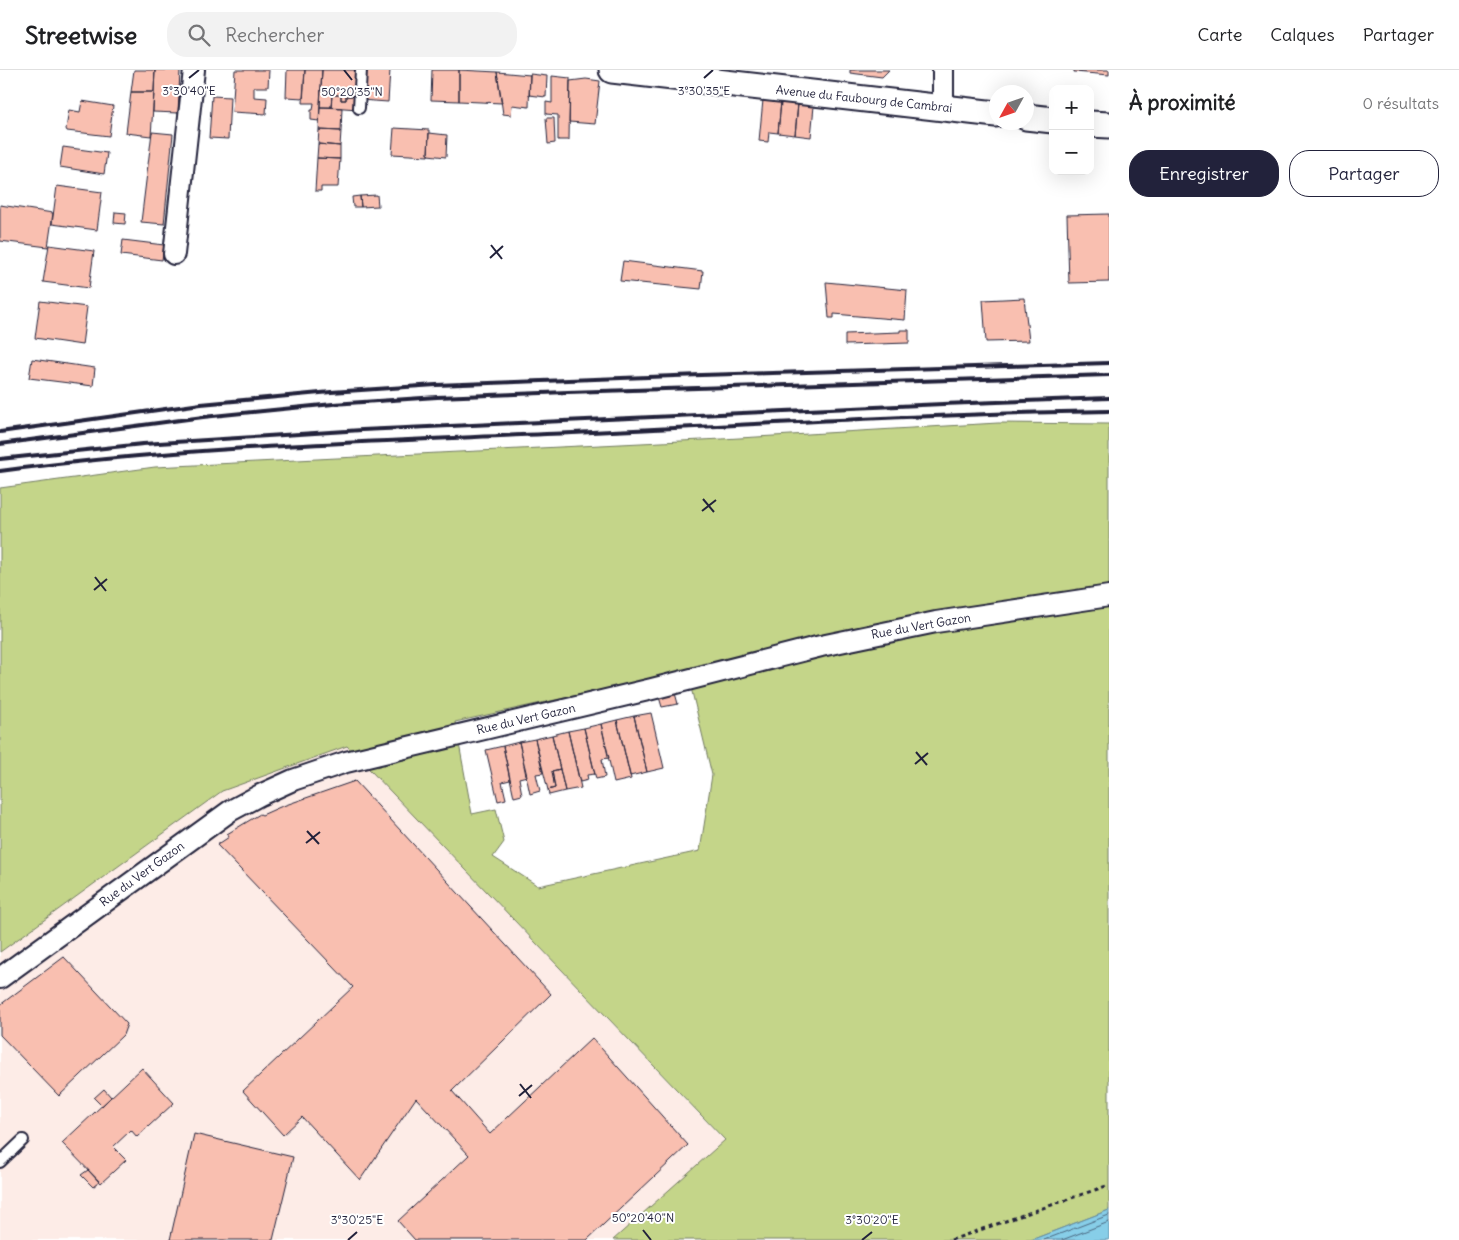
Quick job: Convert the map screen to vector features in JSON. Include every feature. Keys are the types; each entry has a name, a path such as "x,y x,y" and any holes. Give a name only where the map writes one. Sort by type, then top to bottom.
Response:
{"street":[{"path":"174,254 194,70"},
{"name":"Avenue du Faubourg de Cambrai","path":"612,70 989,113"},
{"path":"942,108 943,70"},
{"path":"1034,118 1049,120"},
{"path":"1094,124 1109,126"},
{"name":"Rue du Vert Gazon","path":"0,978 223,816 260,795 326,768 821,646 936,622 1109,596"}],"lane":[{"path":"359,108 361,70"},
{"path":"0,1162 23,1140"}],"path":[{"path":"951,1240 1109,1185"}],"shaded area":[{"path":"347,746 725,1141 613,1240 0,1240 0,952 222,791"}],"green space":[{"path":"998,423 1109,424 1109,1210 1031,1240 613,1240 725,1140 347,746 222,791 0,952 0,488 155,467 722,439","holes":["687,671 712,775 700,851 538,886 493,857 504,842 496,809 472,814 455,722"]}],"water":[{"path":"1109,1210 1109,1240 1031,1240"}],"building":[{"path":"134,70 155,70 154,92 131,92"},
{"path":"155,70 180,70 178,113 153,112"},
{"path":"235,70 269,70 268,87 254,87 254,97 267,98 266,114 232,112"},
{"path":"287,70 305,70 303,98 286,97"},
{"path":"305,70 322,70 319,121 311,120 311,110 313,110 314,103 303,103"},
{"path":"322,70 360,70 358,96 346,96 346,100 341,100 341,95 332,95 331,107 320,107"},
{"path":"362,70 390,70 388,102 360,100"},
{"path":"432,70 459,70 459,101 431,100"},
{"path":"459,70 497,72 502,103 459,101"},
{"path":"850,70 889,70 882,77 850,73"},
{"path":"1074,70 1109,70 1109,75 1074,72"},
{"path":"497,72 530,75 529,107 512,105 511,115 503,114"},
{"path":"530,74 547,76 546,97 529,95"},
{"path":"552,76 570,78 569,140 558,140 558,115 546,114 546,102 552,103"},
{"path":"586,79 600,81 595,124 569,122 570,81"},
{"path":"131,92 154,92 151,136 126,133"},
{"path":"332,95 341,95 341,100 346,100 346,96 358,96 358,109 331,107"},
{"path":"212,96 230,97 228,139 209,138"},
{"path":"763,100 781,102 778,133 769,132 768,142 759,141"},
{"path":"82,101 113,106 109,136 67,131 69,110 80,112"},
{"path":"781,102 798,104 795,135 778,133"},
{"path":"798,104 814,106 811,137 795,135"},
{"path":"320,107 342,108 341,131 319,130"},
{"path":"546,118 554,118 555,143 548,144"},
{"path":"394,128 429,130 428,156 392,154"},
{"path":"319,130 341,131 340,146 318,144"},
{"path":"152,132 173,134 164,224 141,222"},
{"path":"429,133 447,135 446,157 428,155"},
{"path":"318,144 340,146 340,159 317,158"},
{"path":"63,147 107,153 104,174 60,167"},
{"path":"317,158 340,159 338,187 321,187 321,191 315,191"},
{"path":"57,186 102,192 97,230 52,224"},
{"path":"377,195 378,206 361,207 360,196"},
{"path":"360,196 361,207 353,207 352,197"},
{"path":"0,205 53,213 48,247 0,241"},
{"path":"115,212 126,213 125,224 114,223"},
{"path":"1109,214 1109,282 1069,283 1067,215"},
{"path":"123,240 164,245 162,260 121,255"},
{"path":"49,245 94,251 89,288 43,282"},
{"path":"623,261 703,271 701,289 620,281"},
{"path":"826,282 907,290 905,320 834,314 834,318 829,318"},
{"path":"1024,298 1029,341 986,342 983,300"},
{"path":"40,301 87,307 82,345 35,338"},
{"path":"900,330 909,330 909,343 845,345 845,334 900,332"},
{"path":"32,359 95,368 93,386 29,378"},
{"path":"675,693 678,704 662,707 659,697"},
{"path":"651,713 664,768 647,772 634,716"},
{"path":"634,716 647,772 630,776 617,720"},
{"path":"617,720 631,779 614,783 601,724"},
{"path":"601,724 609,758 602,759 605,777 596,779 584,728"},
{"path":"584,728 595,774 587,775 588,780 580,782 568,731"},
{"path":"568,731 581,788 565,791 552,735"},
{"path":"552,735 560,769 552,771 555,788 548,790 535,739"},
{"path":"535,739 543,773 536,774 540,791 530,794 519,742"},
{"path":"519,742 527,776 519,778 522,795 514,797 503,746"},
{"path":"503,746 510,780 502,782 506,799 498,801 486,750"},
{"path":"560,769 565,791 549,795 548,790 555,788 552,771"},
{"path":"355,781 551,994 452,1091 490,1134 592,1038 688,1145 587,1240 415,1240 398,1221 469,1155 416,1098 360,1180 302,1117 283,1135 243,1091 353,987 217,845 229,837 227,834 260,814 262,815"},
{"path":"64,957 127,1024 123,1035 59,1096 0,1035 0,1005"},
{"path":"142,1068 174,1103 137,1137 131,1130 113,1147 126,1160 101,1183 62,1143"},
{"path":"104,1089 111,1097 102,1106 94,1098"},
{"path":"194,1134 293,1157 273,1240 170,1240"},
{"path":"88,1170 99,1182 93,1187 81,1175"}],"railway":[{"path":"0,432 201,404 436,385 1109,363"},
{"path":"0,444 203,417 333,404 437,397 1109,375"},
{"path":"0,459 143,444 362,430 1109,398"},
{"path":"0,471 136,456 273,446 898,417 1109,411"}]}
